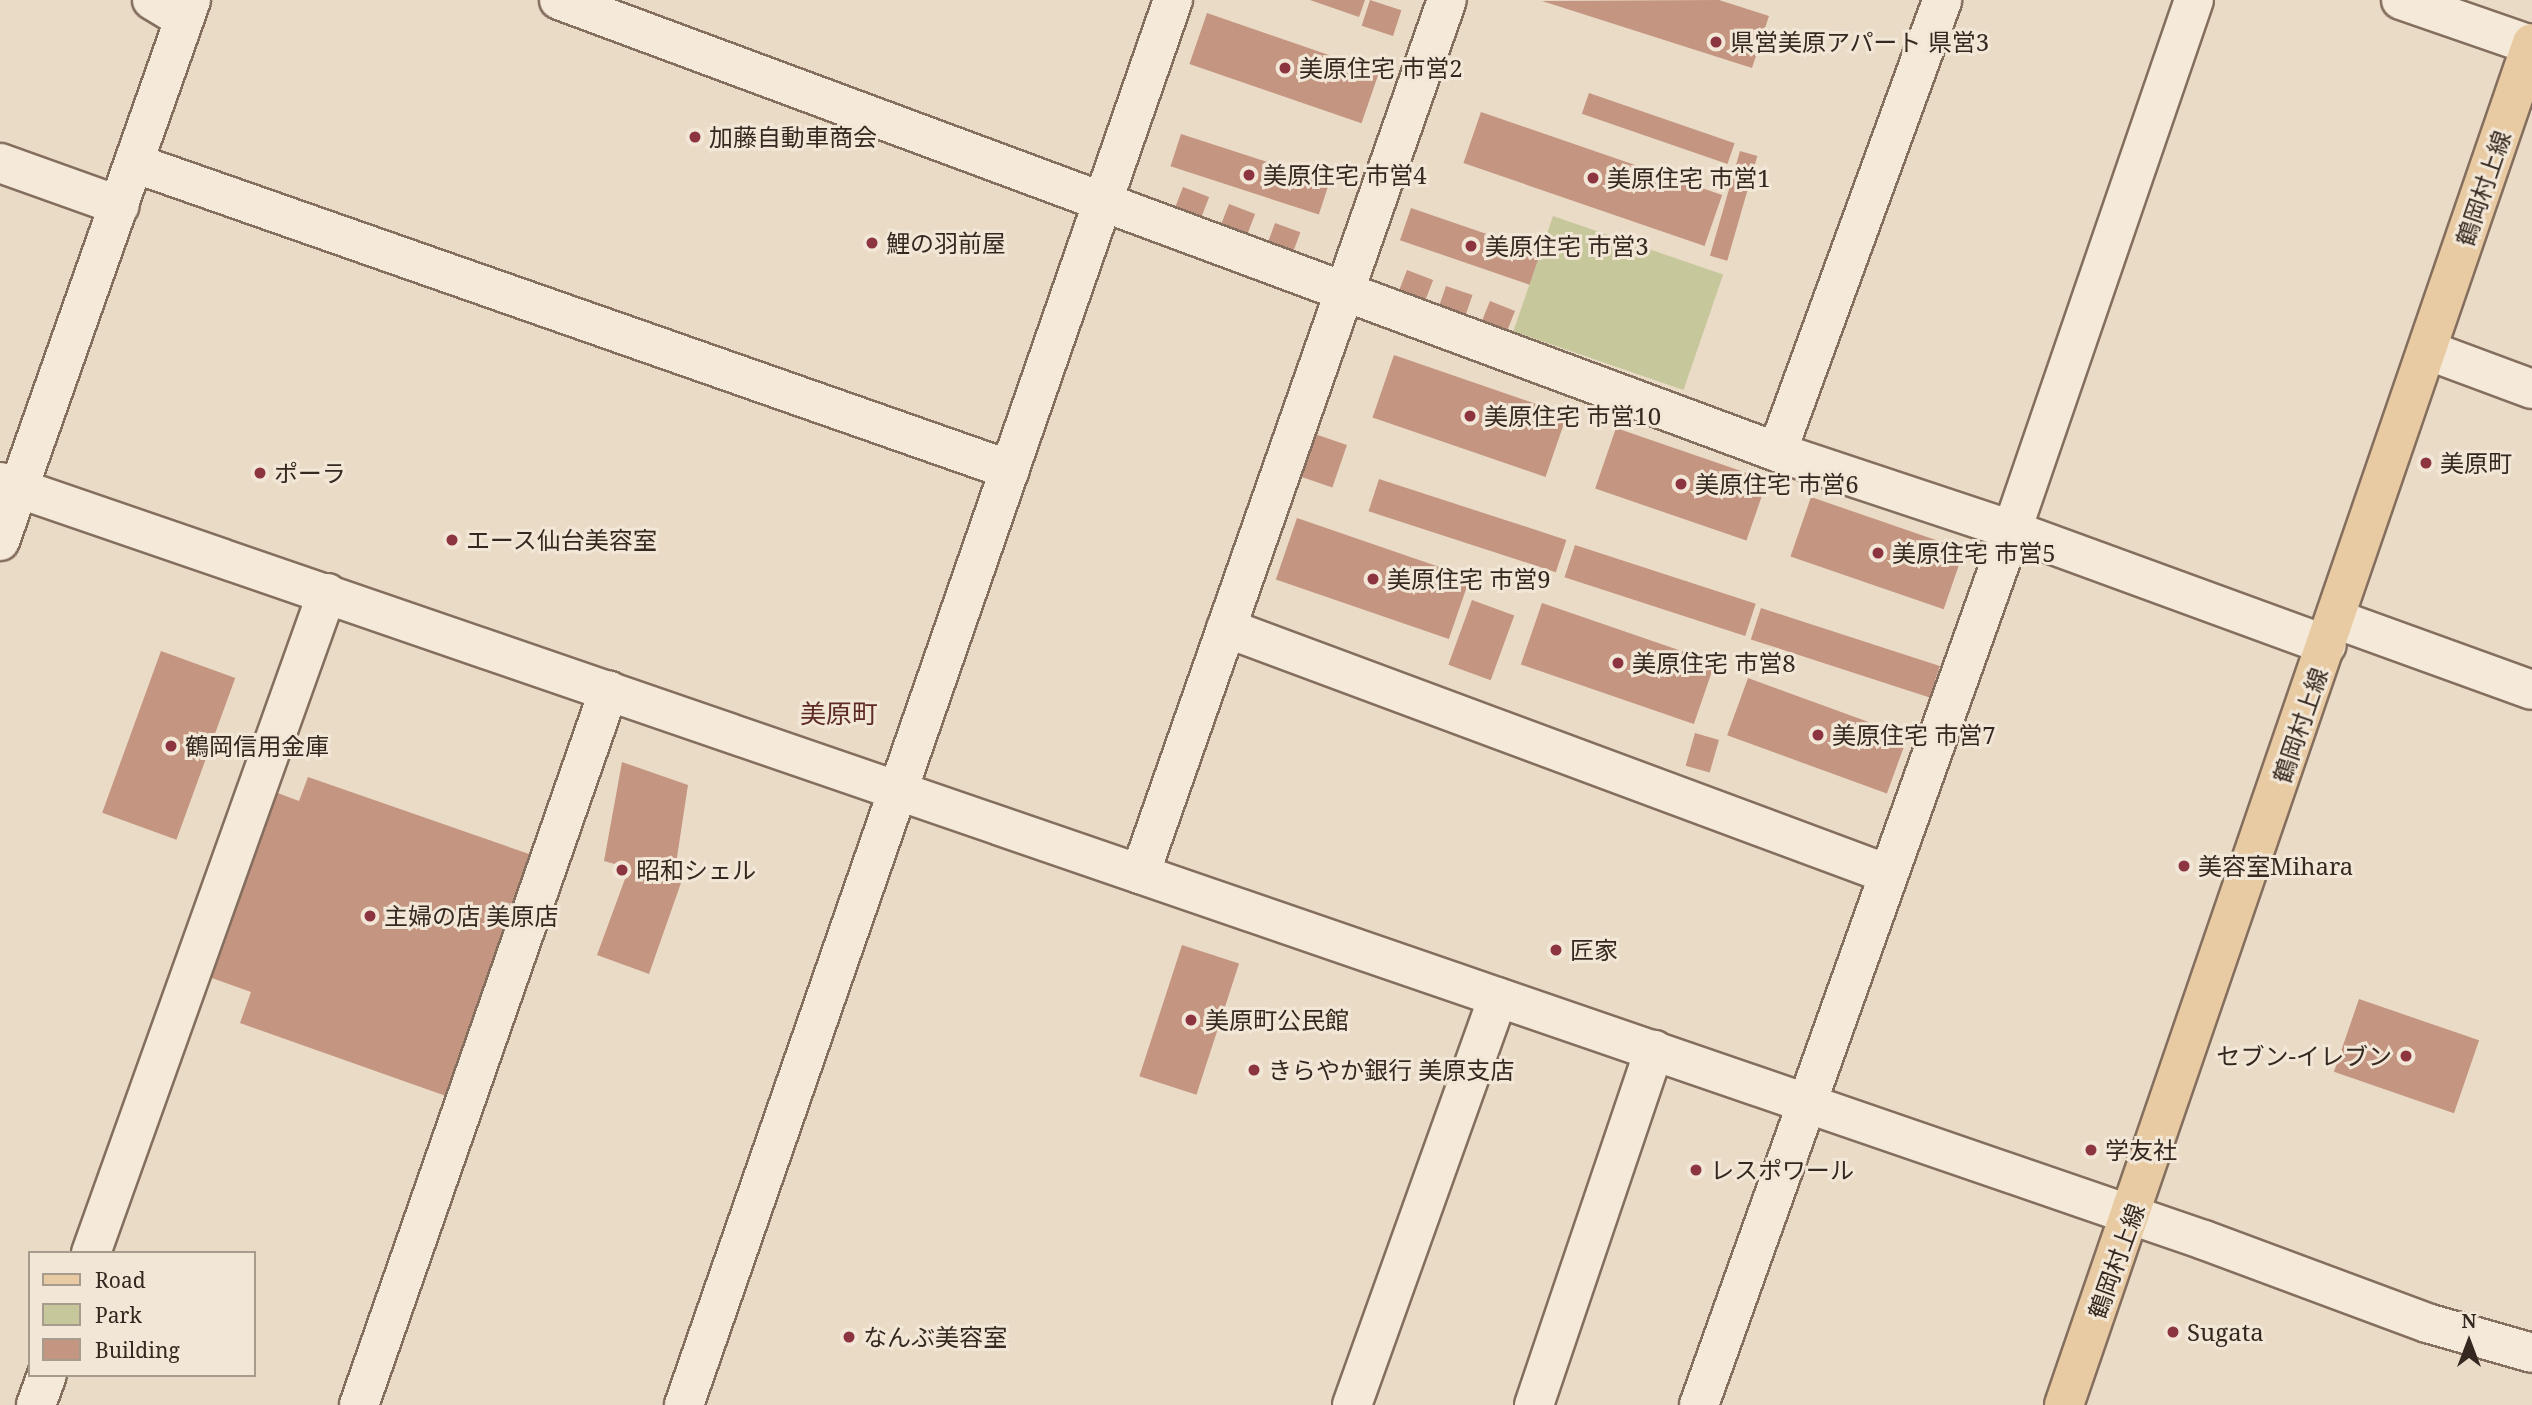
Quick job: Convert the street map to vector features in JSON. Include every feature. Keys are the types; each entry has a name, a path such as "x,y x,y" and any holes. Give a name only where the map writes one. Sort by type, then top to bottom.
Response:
{"main road":[{"name":"鶴岡村上線","path":"2064,1405 2133,1215 2532,44"}],"street":[{"path":"0,541 9,485 120,206 188,10 152,0"},
{"path":"559,0 1777,452 2331,632 2532,690"},
{"path":"684,1405 1174,0"},
{"path":"1140,874 1447,0"},
{"path":"1777,452 1942,0"},
{"path":"1699,1405 2012,530 2194,0"},
{"path":"2400,0 2532,44"},
{"path":"0,163 120,206"},
{"path":"134,163 1010,470"},
{"path":"2427,350 2532,389"},
{"path":"9,485 2133,1215 2427,1323 2532,1353"},
{"path":"92,1251 327,593"},
{"path":"1226,628 1888,874"},
{"path":"359,1405 609,690"},
{"path":"1352,1405 1497,997"},
{"path":"1534,1405 1654,1050"},
{"path":"36,1405 46,1377"}],"green space":[{"path":"1553,216 1723,275 1683,390 1513,331"}],"building":[{"path":"1310,0 1365,0 1359,17"},
{"path":"1370,0 1401,10 1393,36 1362,26"},
{"name":"県営美原アパート 県営3","path":"1719,0 1769,16 1752,68 1542,1"},
{"name":"美原住宅 市営2","path":"1207,13 1379,72 1362,123 1189,64"},
{"path":"1589,93 1735,143 1727,164 1582,114"},
{"name":"美原住宅 市営1","path":"1481,112 1722,195 1705,246 1463,163"},
{"name":"美原住宅 市営4","path":"1181,134 1329,182 1319,215 1170,166"},
{"path":"1740,151 1757,156 1727,261 1710,256"},
{"path":"1183,187 1209,197 1201,218 1175,208"},
{"path":"1229,204 1255,214 1247,235 1221,225"},
{"name":"美原住宅 市営3","path":"1411,208 1541,253 1529,285 1400,240"},
{"path":"1275,223 1300,232 1293,254 1267,245"},
{"path":"1407,270 1433,280 1425,301 1399,291"},
{"path":"1446,286 1472,295 1465,316 1439,307"},
{"path":"1490,301 1515,311 1507,332 1482,321"},
{"name":"美原住宅 市営10","path":"1394,355 1567,415 1546,477 1373,417"},
{"name":"美原住宅 市営6","path":"1616,428 1767,480 1746,541 1595,489"},
{"path":"1312,433 1347,445 1332,488 1297,476"},
{"path":"1379,479 1566,540 1556,572 1368,511"},
{"name":"美原住宅 市営5","path":"1811,497 1964,550 1944,609 1790,557"},
{"name":"美原住宅 市営9","path":"1297,518 1470,578 1449,639 1276,579"},
{"path":"1575,545 1756,604 1745,636 1564,577"},
{"path":"1472,600 1514,615 1491,680 1448,665"},
{"name":"美原住宅 市営8","path":"1542,603 1715,663 1694,724 1521,664"},
{"path":"1761,608 1940,666 1930,697 1751,639"},
{"name":"鶴岡信用金庫","path":"161,651 235,678 176,840 102,813"},
{"name":"美原住宅 市営7","path":"1748,678 1908,736 1887,793 1727,735"},
{"path":"1695,733 1719,740 1710,773 1686,766"},
{"path":"622,762 688,785 674,877 682,880 649,974 597,955 629,868 604,861"},
{"name":"主婦の店 美原店","path":"308,777 532,855 446,1096 240,1023 251,992 209,977 275,792 299,801"},
{"name":"美原町公民館","path":"1182,945 1239,964 1196,1095 1139,1076"},
{"name":"セブン-イレブン","path":"2359,999 2479,1040 2454,1113 2334,1072"}],"place":[{"name":"県営美原アパート 県営3","path":"1716,42"},
{"name":"美原住宅 市営2","path":"1285,68"},
{"name":"加藤自動車商会","path":"695,137"},
{"name":"美原住宅 市営4","path":"1249,175"},
{"name":"美原住宅 市営1","path":"1593,178"},
{"name":"鯉の羽前屋","path":"872,243"},
{"name":"美原住宅 市営3","path":"1471,246"},
{"name":"美原住宅 市営10","path":"1470,416"},
{"name":"美原町","path":"2426,463"},
{"name":"ポーラ","path":"260,473"},
{"name":"美原住宅 市営6","path":"1681,484"},
{"name":"エース仙台美容室","path":"452,540"},
{"name":"美原住宅 市営5","path":"1878,553"},
{"name":"美原住宅 市営9","path":"1373,579"},
{"name":"美原住宅 市営8","path":"1618,663"},
{"name":"美原住宅 市営7","path":"1818,735"},
{"name":"鶴岡信用金庫","path":"171,746"},
{"name":"美容室Mihara","path":"2184,866"},
{"name":"昭和シェル","path":"622,870"},
{"name":"主婦の店 美原店","path":"370,916"},
{"name":"匠家","path":"1556,950"},
{"name":"美原町公民館","path":"1191,1020"},
{"name":"セブン-イレブン","path":"2406,1056"},
{"name":"きらやか銀行 美原支店","path":"1254,1070"},
{"name":"学友社","path":"2091,1150"},
{"name":"レスポワール","path":"1696,1170"},
{"name":"Sugata","path":"2173,1332"},
{"name":"なんぶ美容室","path":"849,1337"}],"district":[{"name":"美原町","path":"839,714"}]}
